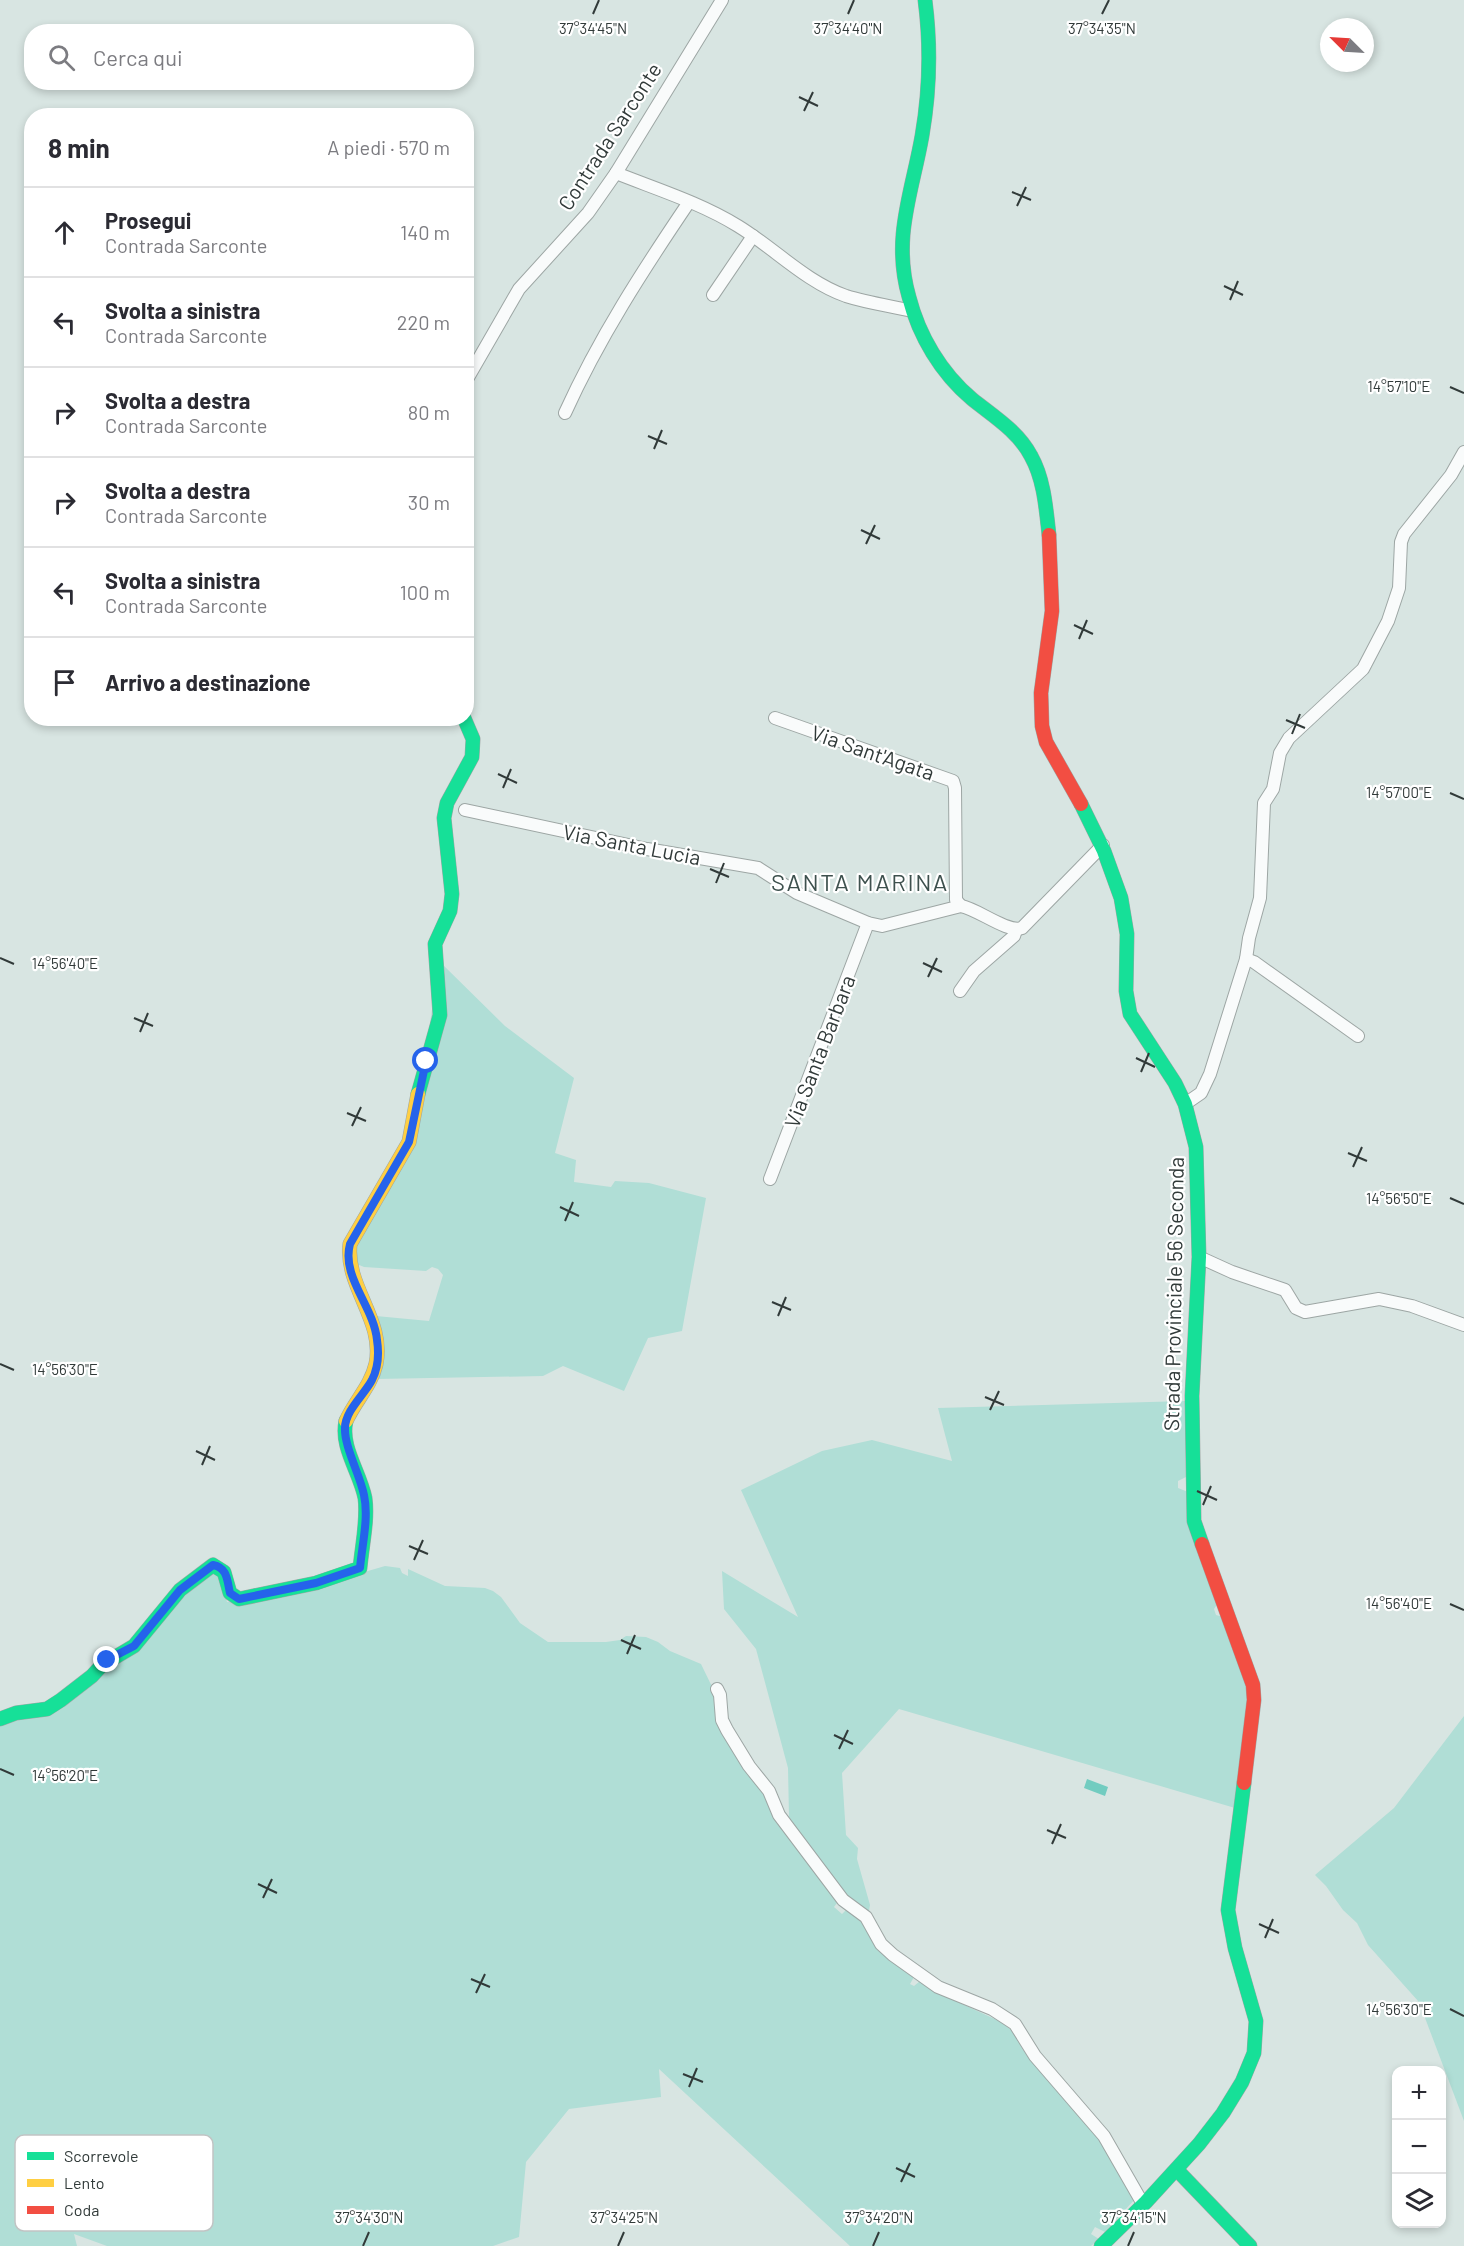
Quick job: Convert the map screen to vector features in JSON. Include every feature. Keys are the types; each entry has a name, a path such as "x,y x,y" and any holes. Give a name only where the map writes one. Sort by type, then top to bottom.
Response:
{"street":[{"name":"Contrada Sarconte","path":"474,367 519,289 588,213 616,172 722,0"},
{"name":"Strada Provinciale 56 Seconda","path":"925,0 930,58 929,91 925,124 905,209 901,237 905,281 913,311 925,339 948,375 1020,440 1030,452 1043,492 1052,582 1052,610 1041,701 1042,727 1046,742 1102,845 1115,878 1126,922 1127,1002 1130,1014 1166,1067 1185,1104 1196,1147 1198,1257 1197,1336 1192,1396 1193,1508 1198,1535 1253,1684 1254,1700 1228,1910 1233,1944 1255,2014 1257,2028 1251,2062 1221,2116 1177,2169 1101,2246"},
{"path":"616,172 689,202 737,225 832,290 846,296 913,311"},
{"path":"566,413 585,370 612,321 689,202"},
{"path":"713,295 753,236"},
{"path":"1185,1104 1201,1093 1210,1074 1246,959 1260,897 1264,803 1273,789 1280,753 1289,738 1364,669 1388,621 1399,588 1401,542 1404,534 1451,475 1464,452"},
{"name":"Via Sant'Agata","path":"775,718 953,781 957,900 960,906"},
{"path":"0,1719 16,1713 47,1709 61,1700 92,1676 107,1660 134,1646 180,1590 213,1565 226,1573 230,1593 239,1599 316,1583 360,1568 365,1498 345,1428 349,1414 373,1378 378,1359 378,1347 375,1328 350,1268 348,1250 409,1142 422,1076 440,1015 435,944 450,911 452,894 444,818 447,803 472,757 473,739 467,726"},
{"name":"Via Santa Lucia","path":"465,810 647,849 758,868 797,893 868,923 882,926 960,906"},
{"path":"960,906 1016,930 1022,928 1102,845"},
{"name":"Via Santa Barbara","path":"770,1179 868,923"},
{"path":"960,991 974,971 1014,936 1016,930"},
{"path":"1246,959 1254,962 1358,1036"},
{"path":"1198,1257 1232,1272 1285,1290 1301,1311 1379,1299 1412,1306 1464,1325"},
{"path":"717,1689 721,1700 722,1720 727,1730 749,1766 769,1791 779,1815 839,1894 866,1917 881,1944 893,1955 938,1987 992,2009 1015,2024 1035,2056 1104,2136 1143,2204"},
{"path":"1177,2169 1250,2246"}],"green space":[{"path":"439,961 505,1026 574,1078 555,1153 576,1160 574,1182 611,1187 615,1181 649,1183 706,1198 682,1331 648,1338 624,1391 563,1366 543,1376 376,1379 376,1316 429,1321 443,1275 438,1269 432,1267 426,1271 364,1267 352,1262 351,1253 414,1135"},
{"path":"1185,1401 1188,1476 1178,1481 1178,1488 1188,1492 1218,1603 1214,1609 1216,1615 1223,1617 1248,1685 1235,1808 899,1709 842,1773 846,1835 858,1848 857,1859 870,1905 869,1911 843,1894 789,1817 788,1768 756,1649 724,1609 722,1571 798,1617 741,1490 822,1451 872,1440 952,1461 938,1408"},
{"path":"385,1566 400,1568 402,1573 408,1576 408,1569 445,1586 485,1588 493,1591 501,1597 520,1623 548,1642 606,1642 620,1640 626,1636 646,1637 670,1651 701,1664 718,1699 717,1712 837,1903 834,1907 842,1914 847,1909 857,1916 914,1977 910,1984 914,1986 920,1981 934,1991 999,2021 1014,2032 1023,2050 1098,2136 1135,2199 1105,2232 1095,2227 1091,2234 1099,2239 1091,2246 850,2246 659,2069 661,2097 569,2109 526,2162 519,2237 493,2246 107,2246 74,2234 77,2246 0,2246 0,1724 50,1712 163,1616 214,1569 222,1581 227,1602 317,1586"},
{"path":"1464,1716 1464,2121 1446,2073 1446,2066 1443,2066 1419,2002 1368,1945 1357,1923 1343,1910 1315,1875 1394,1808"}],"water":[{"path":"1087,1779 1108,1787 1105,1796 1084,1788"}],"traffic: fast":[{"path":"925,0 929,51 927,102 903,235 902,255 909,297 925,340 950,378 1012,431 1026,447 1042,484 1049,535"},
{"path":"418,1094 440,1015 435,944 450,911 452,894 444,818 447,803 472,757 473,739 467,726"},
{"path":"1081,804 1104,851 1121,898 1127,934 1126,991 1130,1014 1175,1083 1185,1104 1196,1147 1199,1257 1192,1396 1194,1521 1202,1544"},
{"path":"0,1719 16,1713 47,1709 61,1700 92,1676 102,1665 134,1646 180,1590 213,1565 224,1572 230,1593 239,1599 316,1583 360,1568 366,1506 363,1488 348,1450 346,1421"},
{"path":"1101,2246 1146,2202 1199,2144 1223,2113 1242,2082 1254,2053 1256,2021 1235,1948 1228,1910 1244,1783"},
{"path":"1177,2170 1250,2246"}],"traffic: slow":[{"path":"346,1421 374,1372 377,1348 375,1333 353,1275 350,1244 409,1142 418,1094"}],"traffic: jam":[{"path":"1049,535 1052,611 1041,693 1042,726 1046,742 1081,804"},
{"path":"1202,1544 1253,1685 1254,1700 1244,1783"}],"district":[{"name":"SANTA MARINA","path":"860,881"}],"route":[{"path":"107,1660 134,1646 187,1582 213,1565 226,1573 230,1593 239,1599 316,1583 360,1568 365,1498 345,1428 349,1414 373,1378 378,1359 378,1347 375,1328 350,1268 348,1250 409,1142 426,1061"}]}
